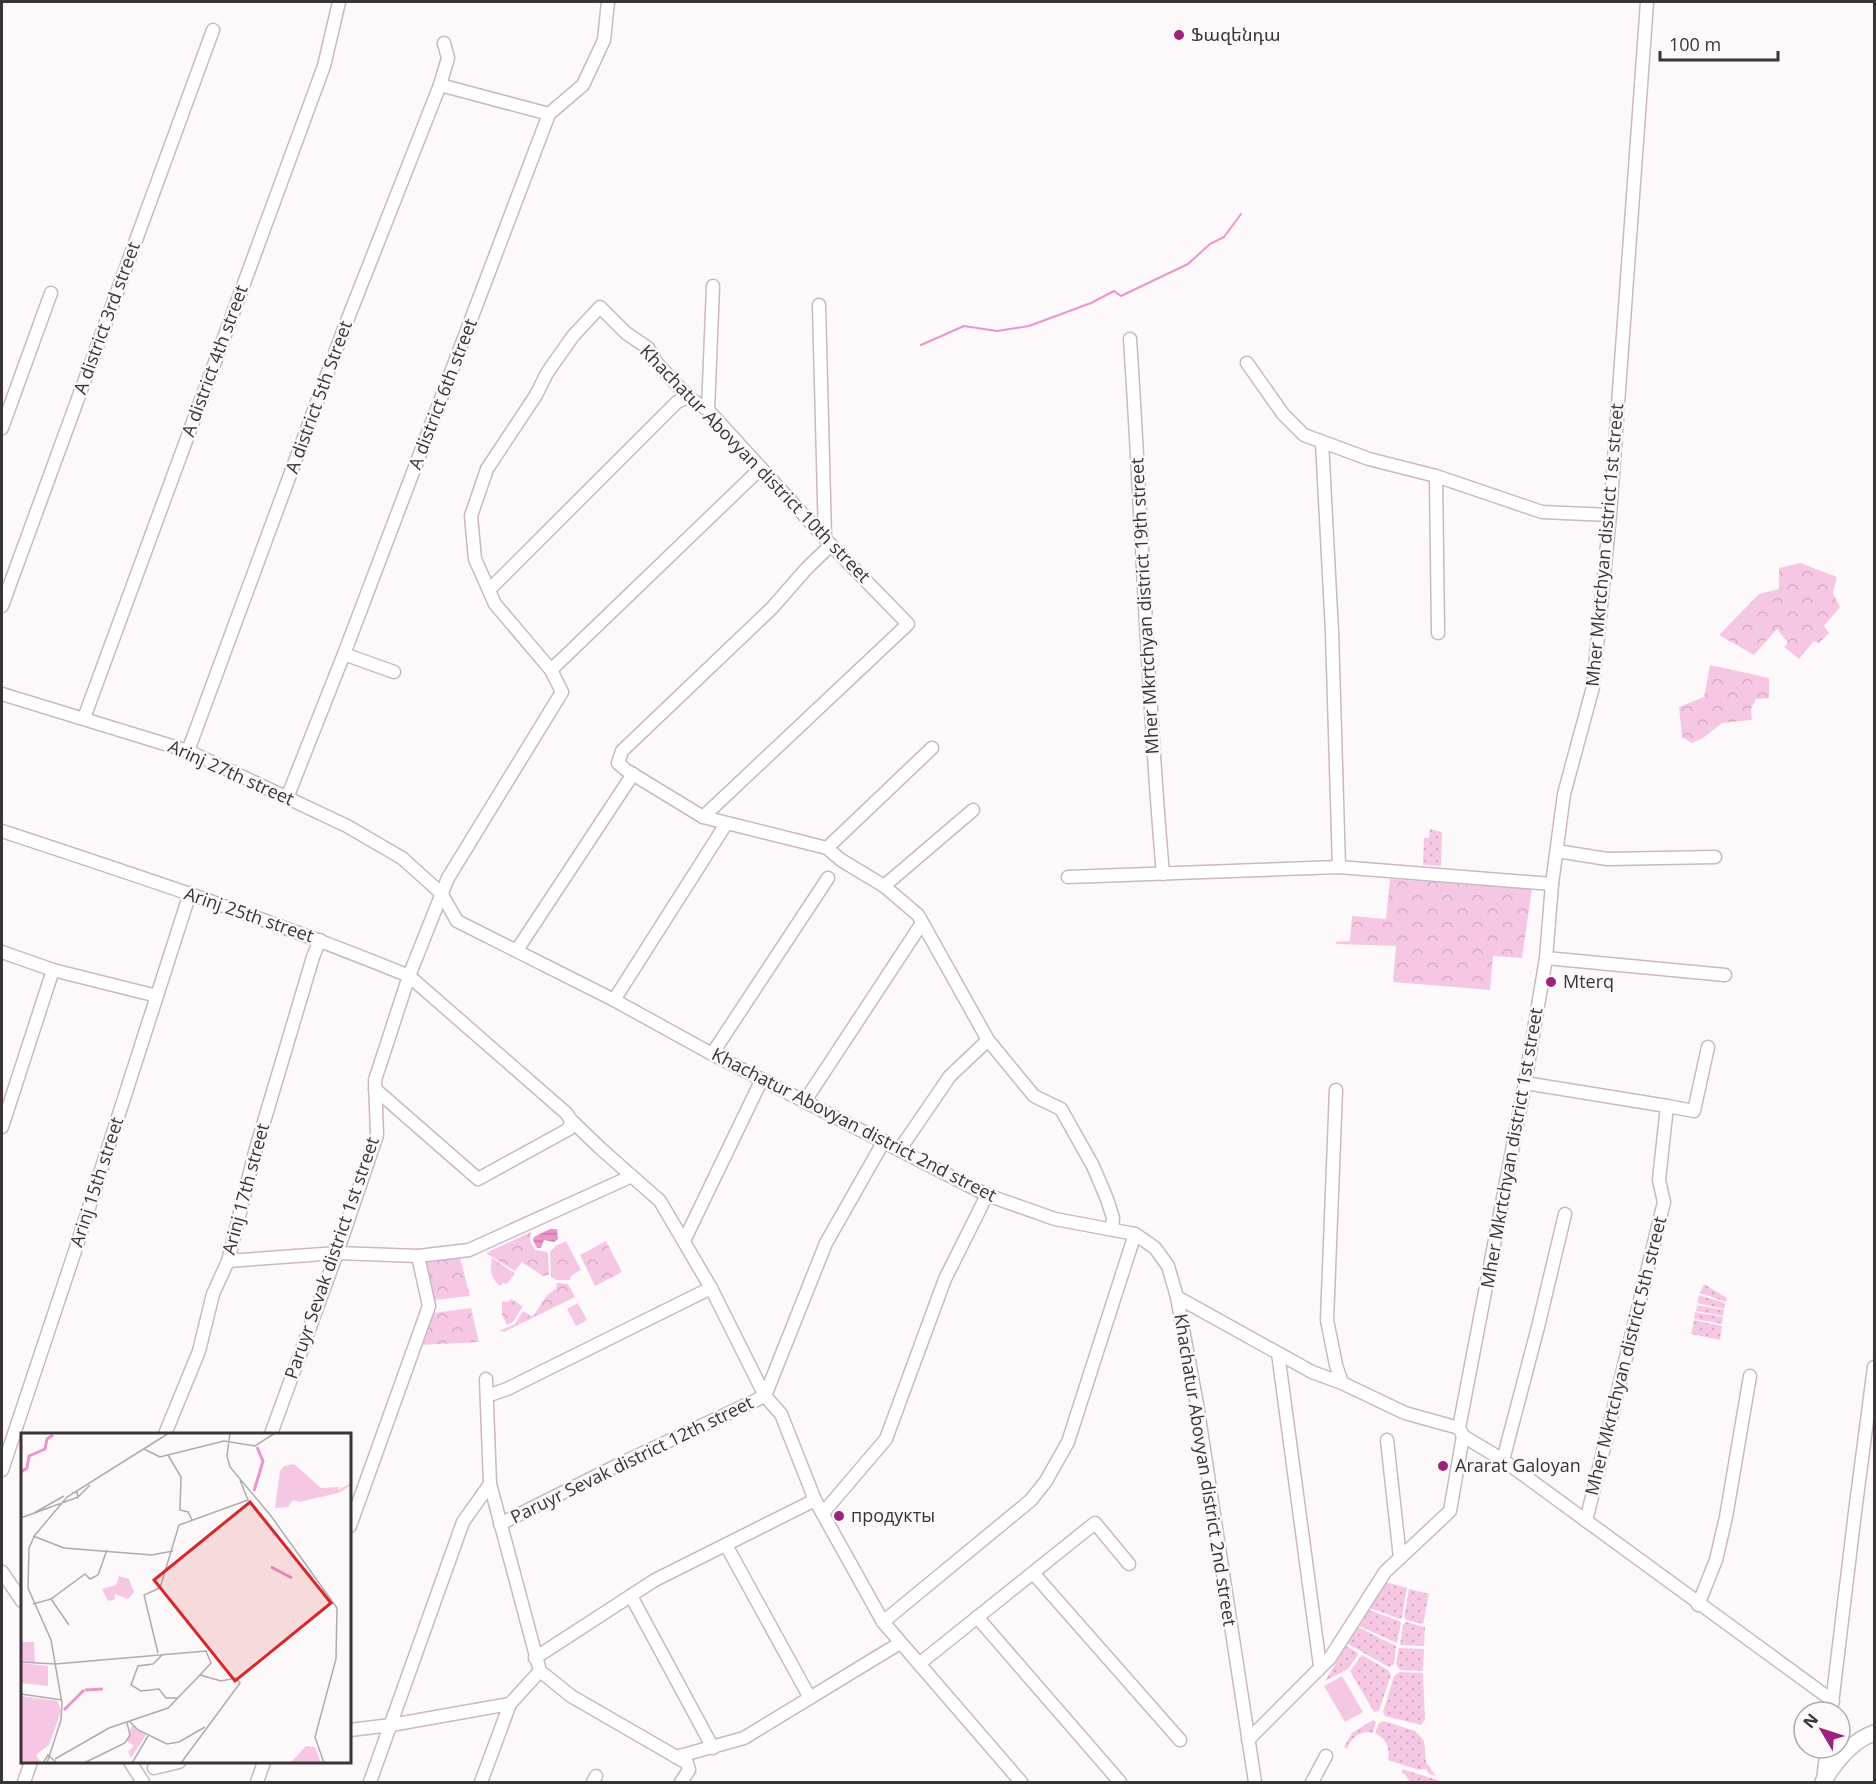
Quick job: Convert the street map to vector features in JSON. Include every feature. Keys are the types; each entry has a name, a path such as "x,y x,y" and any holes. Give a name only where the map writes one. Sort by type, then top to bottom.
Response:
{"main road":[{"path":"1823,1782 1846,1750 1875,1733"}],"street":[{"name":"A district 4th street","path":"84,718 324,66 339,2"},
{"name":"A district 6th street","path":"287,798 549,114 583,85 604,41 609,2"},
{"name":"Mher Mkrtchyan district 1st street","path":"1248,1740 1330,1658 1384,1572 1450,1511 1461,1432 1546,957 1552,884 1564,794 1593,687 1610,515 1647,2"},
{"name":"A district 3rd street","path":"2,606 213,30"},
{"name":"A district 5th Street","path":"188,751 345,326 440,85 448,58 444,43"},
{"path":"440,85 549,114"},
{"path":"708,410 713,286"},
{"path":"2,428 51,293"},
{"path":"819,305 828,542 772,608 622,751 618,763 703,817 826,848 841,860 884,886 918,915 988,1040 1034,1096 1061,1109 1093,1166 1113,1218 1112,1228"},
{"name":"Khachatur Abovyan district 10th street","path":"489,590 475,559 471,516 487,469 560,354 600,307 626,333 648,348 656,362 688,397 708,410 828,542 908,624 703,817"},
{"name":"Mher Mkrtchyan district 19th street","path":"1130,339 1139,475 1152,755 1163,874"},
{"path":"1247,363 1284,414 1304,435 1369,459 1437,476 1542,512 1610,515"},
{"path":"409,976 448,878 562,692 551,670 495,604 489,590 677,402 688,397"},
{"path":"1322,441 1332,632 1339,867"},
{"path":"551,670 761,468"},
{"path":"1437,476 1438,633"},
{"path":"344,654 394,672"},
{"name":"Arinj 27th street","path":"2,694 188,751 347,826 402,858 441,893"},
{"path":"826,848 932,748"},
{"path":"517,950 633,774"},
{"path":"884,886 973,810"},
{"path":"614,1000 726,824"},
{"name":"Arinj 25th street","path":"2,831 189,893 320,940 409,976 566,1113 660,1201 711,1288 765,1396 781,1414 815,1500 883,1622 1021,1782"},
{"path":"1557,851 1607,860 1715,857"},
{"path":"1068,877 1339,867 1552,884"},
{"path":"712,1054 828,878"},
{"name":"Arinj 15th street","path":"2,1470 75,1251 189,893"},
{"name":"Khachatur Abovyan district 2nd street","path":"441,893 457,921 614,1000 712,1054 987,1195 1055,1219 1135,1234 1155,1248 1168,1266 1177,1297 1203,1446 1255,1782"},
{"path":"805,1101 922,923"},
{"name":"Arinj 17th street","path":"165,1433 199,1351 213,1294 228,1261 255,1152 320,940"},
{"path":"2,952 53,970 157,996"},
{"path":"1546,957 1725,975"},
{"path":"2,1127 53,970"},
{"name":"Paruyr Sevak district 1st street","path":"271,1433 377,1135 375,1080 409,976"},
{"path":"900,1149 950,1076 988,1040"},
{"path":"1525,1083 1694,1111 1708,1047"},
{"path":"684,1241 762,1079"},
{"path":"375,1089 478,1179 569,1129 571,1120"},
{"path":"1336,1090 1327,1320 1342,1383"},
{"name":"Mher Mkrtchyan district 5th street","path":"1586,1521 1664,1202 1659,1180 1667,1106"},
{"path":"765,1396 826,1243 884,1141"},
{"path":"228,1261 337,1253 418,1256 469,1250 632,1176"},
{"path":"823,1513 886,1439 945,1279 987,1195"},
{"path":"1503,1460 1539,1327 1565,1214"},
{"path":"883,1622 1031,1500 1046,1481 1068,1442 1135,1234"},
{"path":"351,1523 429,1306 418,1256"},
{"path":"487,1396 507,1389 711,1288"},
{"path":"1177,1297 1312,1372 1342,1383 1405,1413 1461,1432 1586,1521 1824,1700"},
{"path":"1278,1353 1320,1666"},
{"path":"1833,1700 1875,1367"},
{"path":"1698,1605 1716,1560 1726,1517 1750,1376"},
{"path":"486,1379 490,1484 540,1671 571,1696 689,1766 681,1782"},
{"name":"Paruyr Sevak district 12th street","path":"500,1524 628,1460 765,1396"},
{"path":"1387,1440 1400,1558"},
{"path":"370,1782 463,1522 490,1484"},
{"path":"535,1658 654,1580 815,1500"},
{"path":"919,1664 1095,1523 1129,1563"},
{"path":"726,1545 810,1698"},
{"path":"2,1572 21,1600"},
{"path":"1033,1573 1180,1740"},
{"path":"631,1596 713,1748"},
{"path":"977,1617 1120,1782"},
{"path":"676,1757 744,1738 900,1643"},
{"path":"481,1782 510,1704 540,1671"},
{"path":"351,1730 510,1704"},
{"path":"1312,1782 1326,1756"},
{"path":"1823,1782 1826,1760"},
{"path":"24,1782 30,1763"},
{"path":"131,1763 143,1782"},
{"path":"257,1782 263,1763"},
{"path":"150,1782 155,1765"}],"green space":[{"path":"1800,563 1837,577 1833,593 1840,607 1824,626 1829,633 1819,643 1814,641 1799,659 1784,647 1788,643 1777,629 1754,655 1719,635 1759,594 1779,589 1779,568"},
{"path":"1710,665 1769,678 1769,698 1756,699 1751,709 1752,720 1722,723 1703,738 1692,743 1682,737 1679,707 1704,697"},
{"path":"1430,829 1442,832 1441,866 1423,865 1424,838 1429,838"},
{"path":"1390,879 1532,889 1522,958 1493,956 1490,990 1393,982 1396,946 1336,944 1336,942 1350,941 1352,916 1386,919"},
{"path":"531,1232 530,1241 535,1250 548,1252 549,1275 543,1276 522,1262 515,1271 486,1253"},
{"path":"566,1241 581,1270 571,1276 570,1280 556,1280 551,1276 550,1252 557,1245"},
{"path":"606,1241 622,1272 595,1286 580,1255"},
{"path":"459,1254 470,1296 434,1300 423,1260"},
{"path":"492,1258 515,1273 507,1284 503,1283 500,1286 494,1280 491,1270"},
{"path":"557,1283 568,1284 575,1297 504,1332 499,1331 515,1324 523,1311 531,1316 534,1315 547,1295 556,1289"},
{"path":"1704,1284 1727,1298 1726,1302 1700,1293"},
{"path":"1699,1295 1725,1303 1724,1309 1697,1303"},
{"path":"511,1299 523,1306 513,1322 507,1325 502,1315 502,1301 508,1302"},
{"path":"578,1303 587,1320 576,1326 567,1309"},
{"path":"1697,1305 1724,1310 1723,1316 1696,1311"},
{"path":"471,1308 479,1342 420,1345 433,1313"},
{"path":"1695,1312 1723,1317 1722,1324 1694,1319"},
{"path":"1694,1320 1722,1326 1720,1340 1691,1334"},
{"path":"1386,1582 1407,1588 1400,1619 1370,1608"},
{"path":"1409,1589 1429,1594 1423,1624 1406,1620 1404,1617"},
{"path":"1369,1610 1401,1623 1397,1643 1359,1626"},
{"path":"1406,1622 1425,1627 1424,1646 1400,1645 1403,1624"},
{"path":"1358,1627 1396,1646 1394,1664 1389,1667 1348,1644"},
{"path":"1346,1646 1358,1655 1348,1669 1325,1681"},
{"path":"1399,1648 1424,1649 1423,1671 1400,1670 1396,1664"},
{"path":"1362,1655 1388,1670 1391,1675 1379,1711 1374,1712 1350,1671"},
{"path":"1400,1672 1423,1673 1425,1720 1421,1725 1385,1716 1383,1712 1394,1676"},
{"path":"1342,1676 1363,1712 1345,1722 1324,1686"},
{"path":"1373,1720 1376,1722 1373,1733 1360,1734 1351,1741 1347,1749 1344,1747 1352,1733"},
{"path":"1384,1721 1415,1731 1421,1737 1424,1741 1426,1762 1436,1776 1429,1774 1426,1769 1419,1770 1388,1760 1387,1744 1375,1733 1379,1723"},
{"path":"1402,1769 1440,1782 1410,1782 1402,1773"}],"shaded area":[{"path":"550,1229 557,1229 558,1239 554,1242 544,1240 541,1248 537,1248 534,1237"}],"waterway":[{"path":"921,345 964,326 997,331 1029,326 1091,303 1114,291 1121,296 1188,264 1210,244 1224,237 1241,214"}],"place":[{"name":"Ֆազենդա","path":"1179,35"},
{"name":"Mterq","path":"1551,982"},
{"name":"Ararat Galoyan","path":"1443,1466"},
{"name":"продукты","path":"839,1516"}]}
